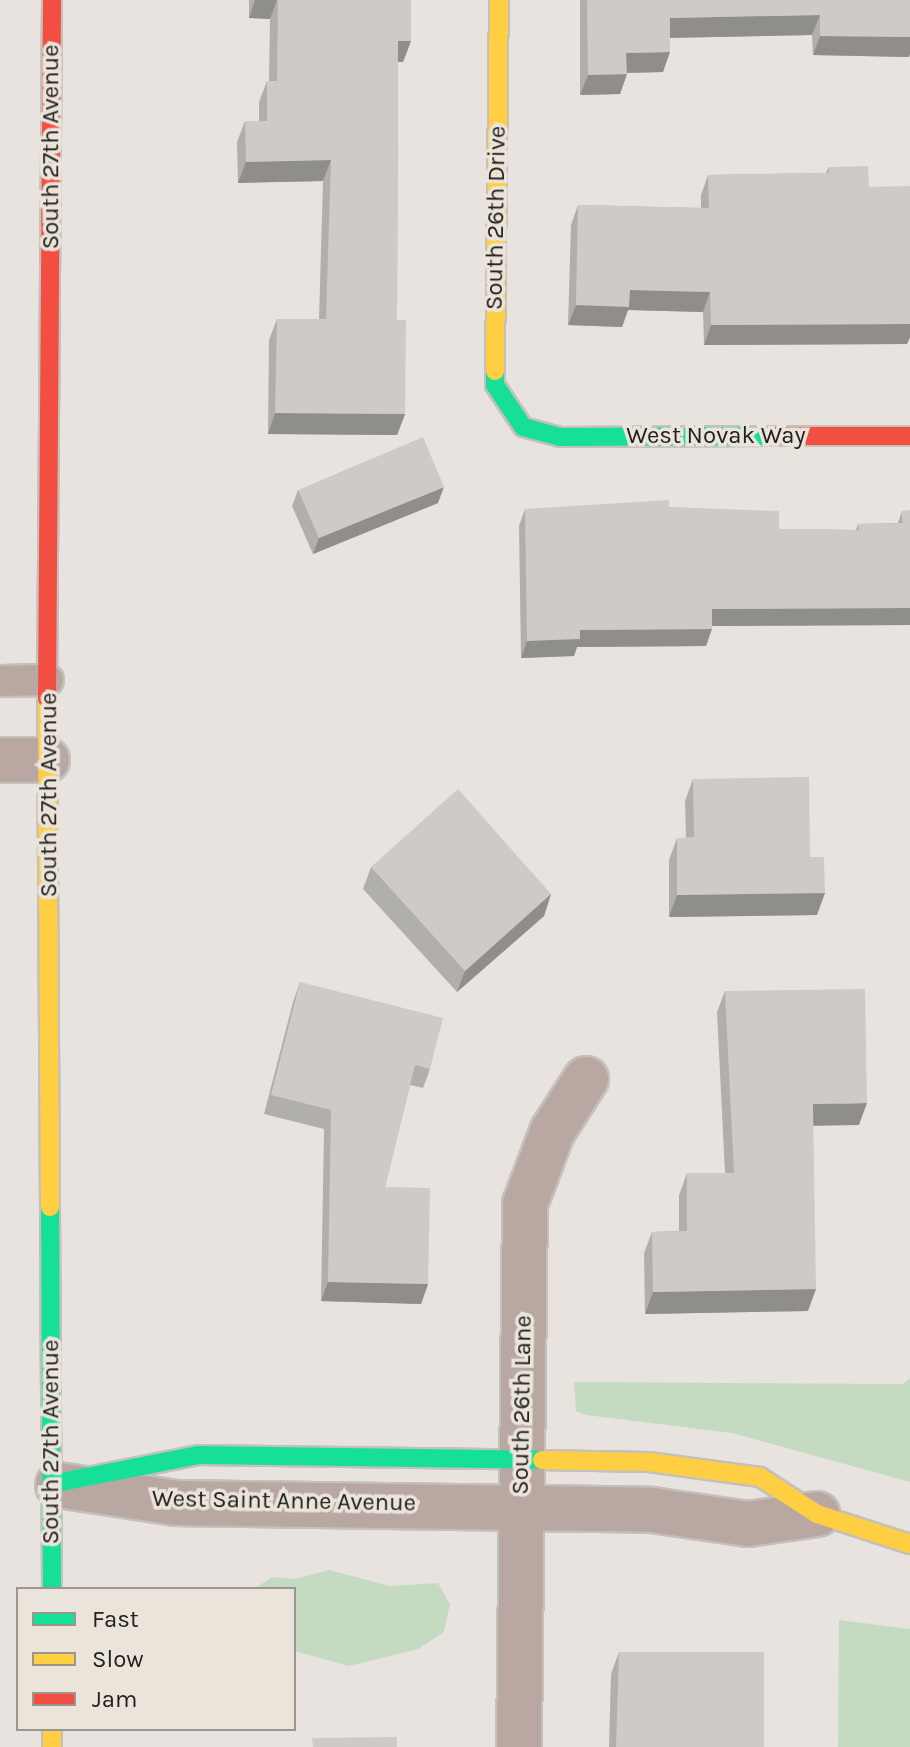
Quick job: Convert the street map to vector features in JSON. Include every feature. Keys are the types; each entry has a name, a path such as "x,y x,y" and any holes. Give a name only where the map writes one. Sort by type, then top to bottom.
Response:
{"street":[{"name":"South 27th Avenue","path":"52,0 47,760 52,1587"},
{"name":"South 26th Drive","path":"499,0 495,385 523,427"},
{"name":"West Novak Way","path":"523,427 560,437 910,436"},
{"path":"0,760 47,760"},
{"name":"South 26th Lane","path":"519,1747 525,1204 552,1132 586,1079"},
{"name":"West Saint Anne Avenue","path":"51,1484 178,1456 649,1462 760,1477 817,1514 910,1544"},
{"name":"West Saint Anne Avenue","path":"51,1484 175,1503 652,1510 748,1524 817,1514"}],"lane":[{"path":"0,681 48,680"}],"green space":[{"path":"910,1378 910,1482 732,1433 586,1415 576,1411 574,1382 903,1384"},
{"path":"329,1570 390,1586 438,1583 450,1604 444,1632 418,1649 349,1666 296,1652 296,1587 257,1587 272,1577 295,1579"},
{"path":"839,1620 910,1629 910,1747 838,1747"}],"building":[{"path":"278,0 411,0 411,41 398,41 397,320 406,320 405,414 275,413 277,319 326,319 331,160 246,162 245,121 267,121 267,81 277,81"},
{"path":"587,0 910,0 910,37 820,36 820,15 670,18 670,52 626,53 627,74 588,75"},
{"path":"868,166 869,187 910,186 910,324 711,325 710,292 630,290 629,307 576,305 578,205 709,208 708,175 829,173 829,167"},
{"path":"423,437 444,487 319,538 298,490"},
{"path":"669,500 669,507 779,511 779,529 859,530 858,524 903,523 902,511 910,510 910,608 712,609 712,629 580,630 580,639 527,641 525,509"},
{"path":"809,777 810,857 824,857 825,893 677,895 677,838 694,837 693,779"},
{"path":"458,789 551,894 465,971 371,867"},
{"path":"300,982 443,1018 430,1069 415,1065 385,1187 430,1188 428,1284 328,1282 331,1110 271,1095"},
{"path":"865,989 867,1103 813,1104 816,1289 653,1292 652,1232 687,1231 687,1173 734,1173 725,991"},
{"path":"619,1652 764,1652 764,1747 616,1747"},
{"path":"397,1737 397,1747 313,1747 312,1738"}],"traffic: fast":[{"path":"495,371 495,385 523,427 560,437 773,436"},
{"path":"50,1207 52,1587"},
{"path":"51,1484 199,1455 542,1460"}],"traffic: slow":[{"path":"495,371 499,0"},
{"path":"47,699 50,1207"},
{"path":"542,1460 649,1462 760,1477 817,1514 910,1544"},
{"path":"52,1731 52,1747"}],"traffic: jam":[{"path":"47,699 52,0"},
{"path":"773,436 910,436"}]}
